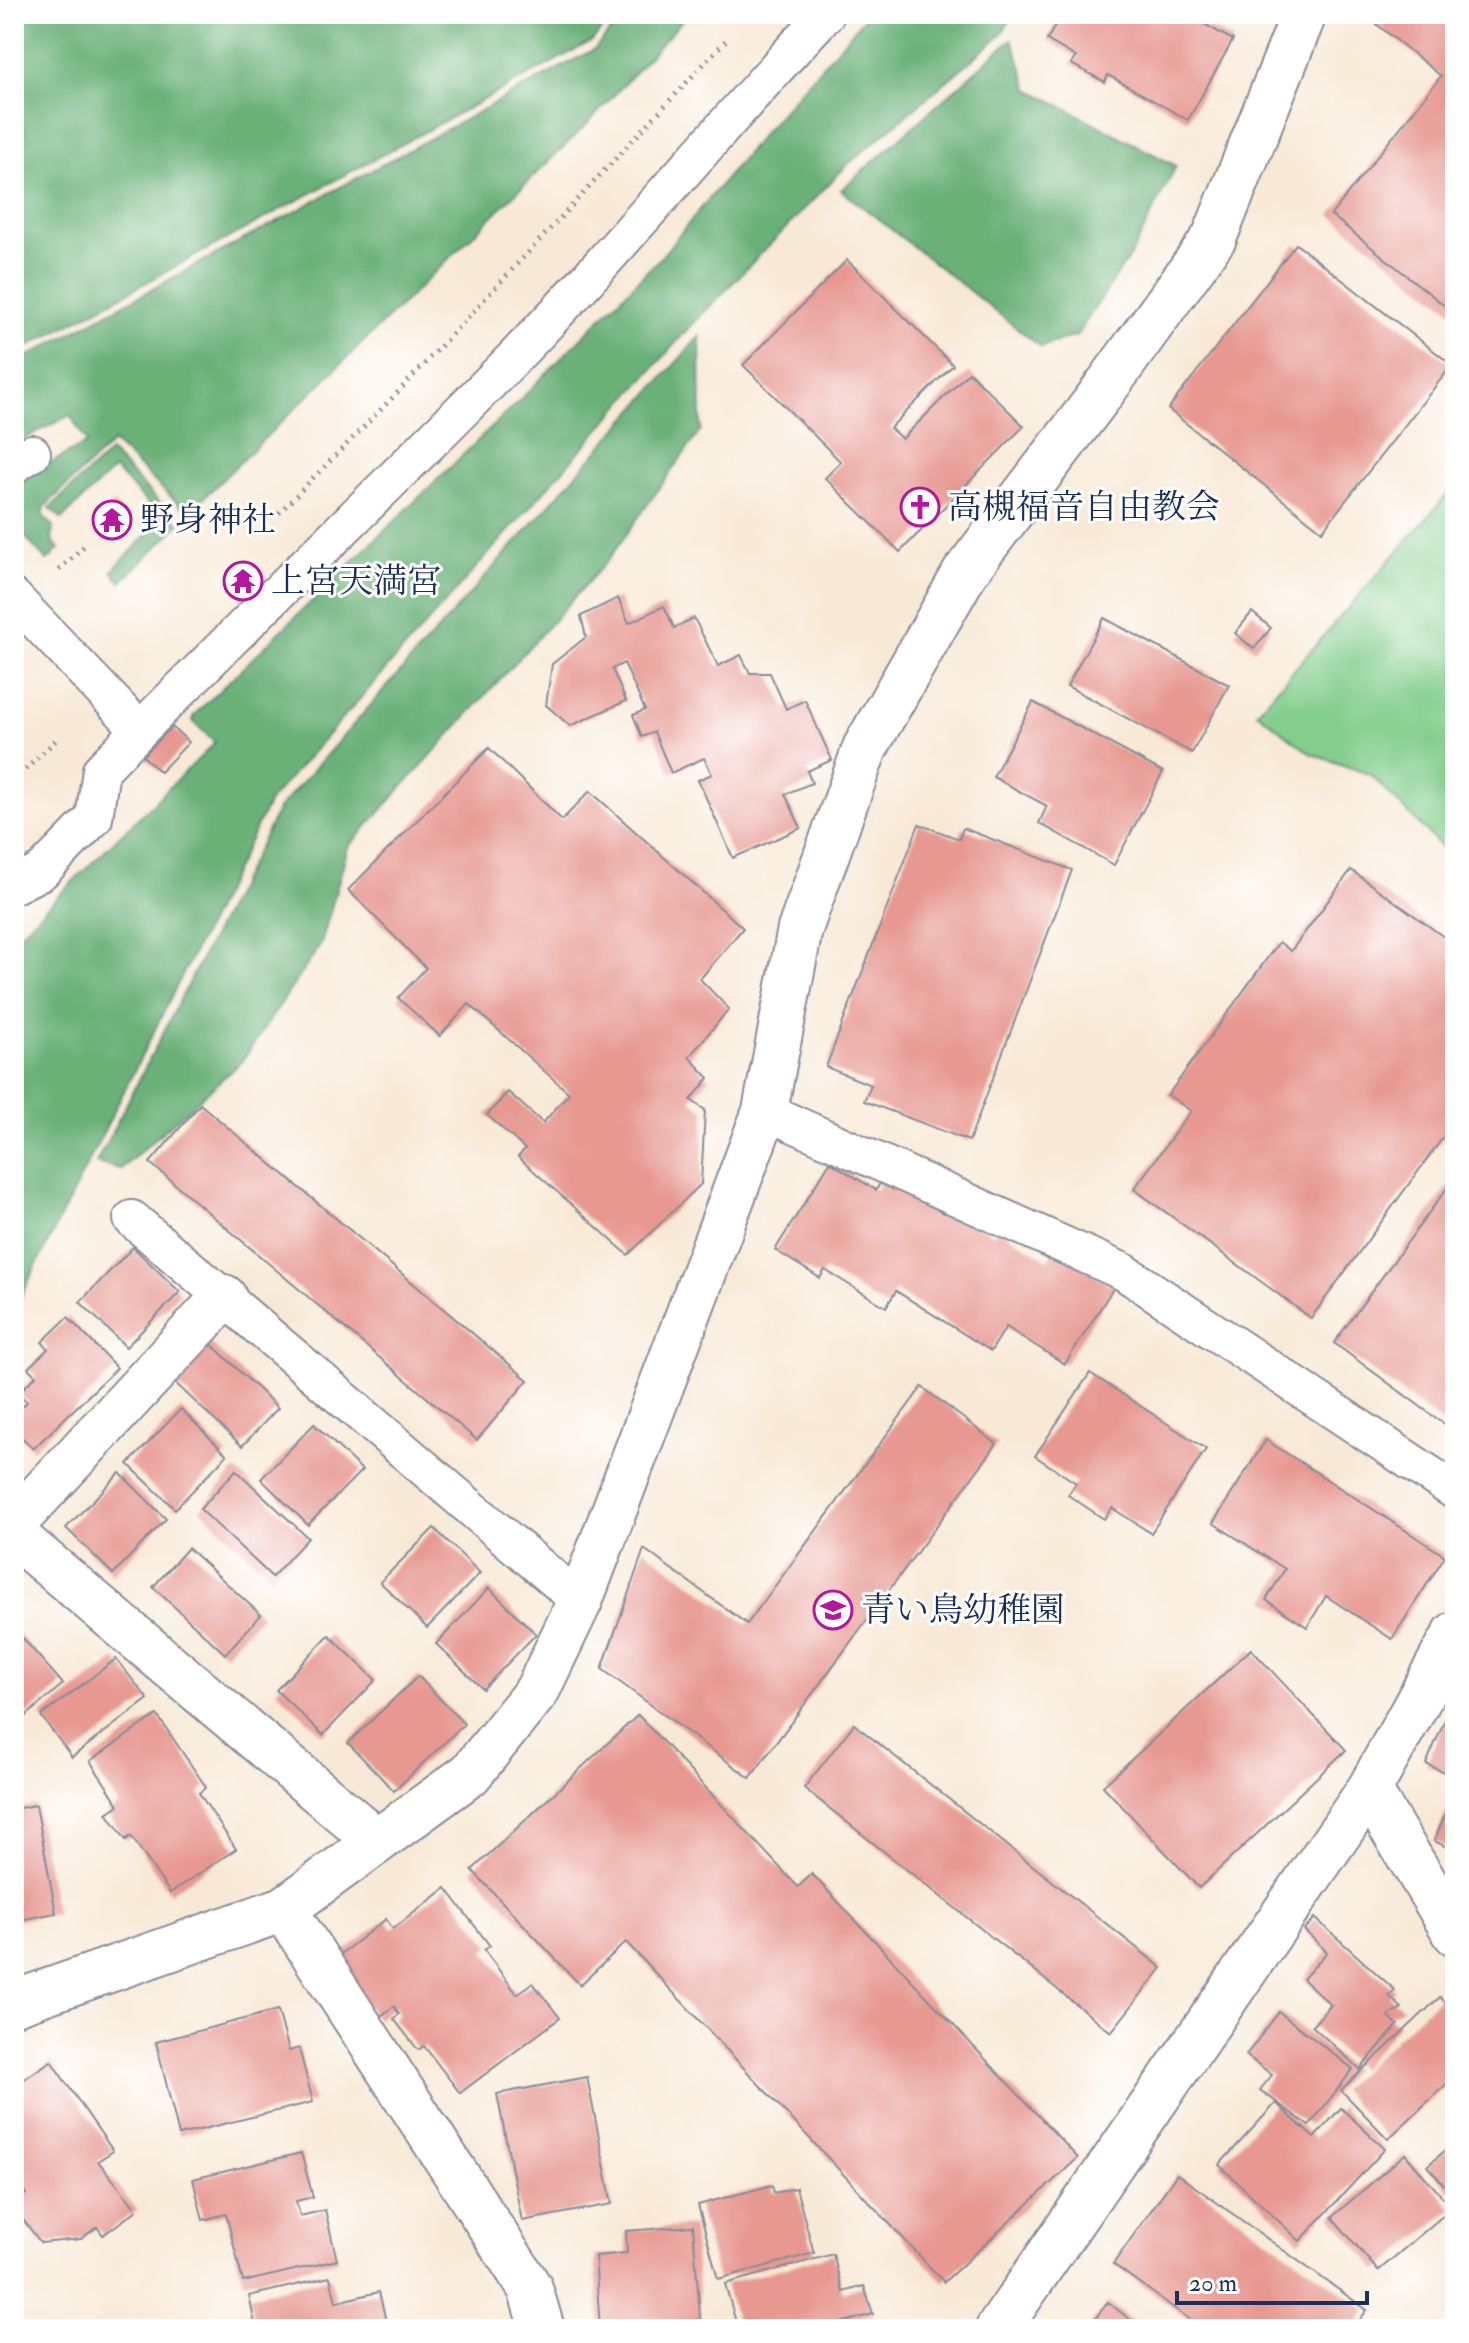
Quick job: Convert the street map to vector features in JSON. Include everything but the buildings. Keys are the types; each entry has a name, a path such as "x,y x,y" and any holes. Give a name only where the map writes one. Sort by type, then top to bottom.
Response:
{"street":[{"path":"14,2003 284,1909 470,1774 537,1691 580,1601 765,1111 800,929 865,748 966,571 1098,398 1214,238 1304,14"},
{"path":"14,1523 224,1297"},
{"path":"14,1535 377,1841"},
{"path":"998,2329 1369,1790 1455,1634"},
{"path":"1369,1790 1455,1933"},
{"path":"284,1909 530,2288 542,2329"}],"lane":[{"path":"14,885 42,871 94,818 101,770 500,372 633,231 739,106 826,14"},
{"path":"14,598 140,730"},
{"path":"765,1111 1124,1272 1455,1491"},
{"path":"132,1219 580,1601"}],"path":[{"path":"270,523 409,380 729,37"},
{"path":"55,574 84,546"}],"green space":[{"path":"14,14 615,14 592,41 14,354"},
{"path":"625,14 688,14 594,117 188,513 113,442 45,506 43,516 53,526 52,540 59,549 47,561 19,526 14,483 87,443 70,415 24,439 14,436 14,364 595,49"},
{"path":"868,14 1014,14 1001,35 847,165 688,329 270,800 14,1310 14,939 215,743 193,721 194,715 523,397 662,256 764,132"},
{"path":"1012,39 1029,89 1176,166 1132,253 1076,336 1041,347 841,190"},
{"path":"700,336 701,430 607,561 348,847 321,944 242,1061 121,1169 96,1163 279,808"},
{"path":"110,452 180,524 121,582 112,571 163,519 114,469 62,519 50,508"},
{"path":"1455,486 1455,861 1371,775 1310,753 1257,712"}],"place":[{"name":"高槻福音自由教会","path":"920,507"},
{"name":"野身神社","path":"112,520"},
{"name":"上宮天満宮","path":"243,581"},
{"name":"青い鳥幼稚園","path":"833,1610"}]}
